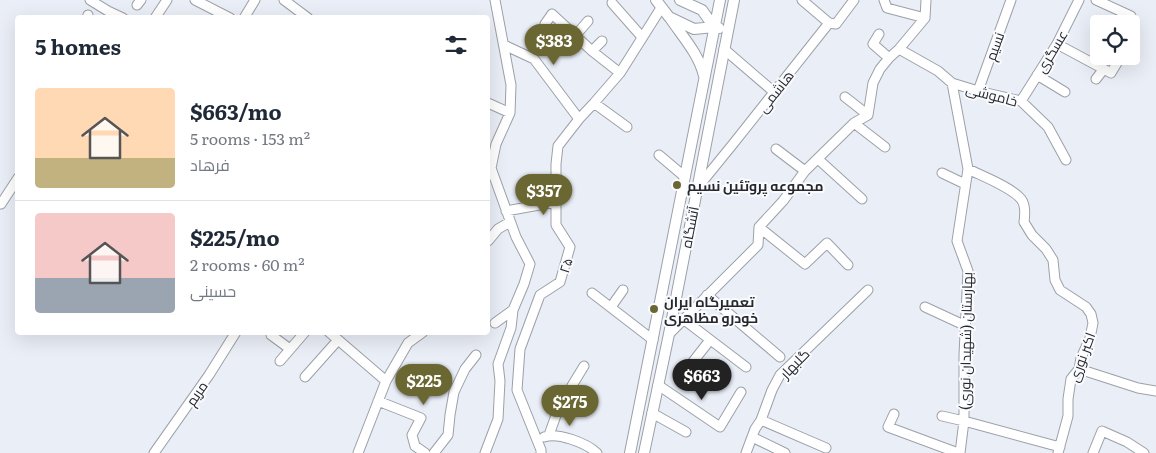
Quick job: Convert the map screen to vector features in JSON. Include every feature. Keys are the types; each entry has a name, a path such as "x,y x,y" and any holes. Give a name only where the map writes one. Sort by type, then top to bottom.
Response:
{"main road":[{"path":"680,0 702,10 714,27"},
{"name":"آتشگاه","path":"630,453 720,0"},
{"name":"آتشگاه","path":"644,453 734,0"},
{"path":"659,4 694,52 702,67 705,78"},
{"path":"669,17 694,29 714,27 728,31"}],"street":[{"path":"90,0 117,15"},
{"path":"157,15 166,0"},
{"path":"195,0 224,15"},
{"path":"246,15 255,0"},
{"path":"284,0 304,15"},
{"path":"486,453 498,418 500,381 498,364 511,328 513,310 530,264 510,222 490,164 496,144 510,113 511,85 495,0"},
{"path":"802,0 829,23"},
{"path":"884,0 886,8 926,18"},
{"path":"868,115 873,83 880,69 926,18 926,0"},
{"name":"نسیم","path":"978,91 1010,0"},
{"name":"عسگری","path":"1021,101 1057,44 1079,0"},
{"path":"1096,0 1129,15"},
{"name":"هاشمی","path":"696,188 829,23 836,24 851,1"},
{"path":"612,3 642,37"},
{"name":"۲۵","path":"541,453 517,390 520,349 534,311 540,295 560,282 570,247 556,225 556,164 558,146 620,73 659,4"},
{"path":"545,24 552,14 592,51 620,73"},
{"path":"575,36 588,22"},
{"path":"879,34 873,44 890,58"},
{"path":"592,51 602,41"},
{"path":"1057,44 1111,73 1116,65"},
{"path":"504,45 534,59 579,119"},
{"path":"724,49 774,92"},
{"name":"خاموشی","path":"899,49 938,71 952,83 1021,101 1048,127 1066,160"},
{"path":"1096,79 1103,70"},
{"path":"1037,75 1065,92"},
{"name":"بهارستان (شهیدان نوری)","path":"952,83 968,169 957,241 968,271 964,421 959,453"},
{"path":"845,97 868,115"},
{"path":"594,103 627,127"},
{"path":"490,104 510,113"},
{"path":"669,334 758,246 759,227 784,201 804,171 839,136 854,123 868,115"},
{"path":"854,123 885,147"},
{"path":"776,149 804,171"},
{"path":"659,155 685,178"},
{"path":"818,159 862,199"},
{"name":"اکبر نوری","path":"968,169 1006,188 1022,200 1026,213 1024,222 1032,235 1046,249 1053,260 1055,280 1060,290 1086,307 1091,314 1093,323 1090,338 1081,358 1079,369 1071,379 1068,416 1059,450"},
{"path":"942,173 966,184"},
{"path":"1,204 15,183"},
{"path":"506,211 556,202"},
{"path":"490,239 498,228 510,222"},
{"path":"759,227 804,264 827,243 848,265"},
{"path":"611,307 623,290"},
{"name":"گلبهار","path":"746,453 772,390 780,376 868,290"},
{"path":"592,292 653,340"},
{"path":"707,295 780,356"},
{"path":"925,306 966,326"},
{"path":"495,323 513,310"},
{"path":"683,320 746,367"},
{"name":"مریم","path":"154,453 209,375 234,335"},
{"path":"271,335 290,349"},
{"path":"280,361 302,335"},
{"path":"304,378 333,335 386,381"},
{"path":"358,453 386,381 408,343 418,335"},
{"path":"692,363 710,340"},
{"path":"434,453 448,435 454,392 465,369 476,355"},
{"path":"549,435 559,407 584,366"},
{"path":"1079,369 1156,392"},
{"path":"658,385 720,427 741,392"},
{"path":"378,401 421,418 412,435 415,446 425,453"},
{"path":"652,413 686,432"},
{"path":"894,414 888,427 959,453"},
{"path":"942,416 1059,450"},
{"path":"761,420 826,448"},
{"path":"1093,453 1102,431 1127,442 1141,452"},
{"path":"537,440 549,435 576,440 597,453"},
{"path":"752,437 784,453"}],"place":[{"name":"مجموعه پروتئین نسیم","path":"677,185"},
{"name":"تعمیرگاه ایران خودرو مظاهری","path":"654,309"}]}
